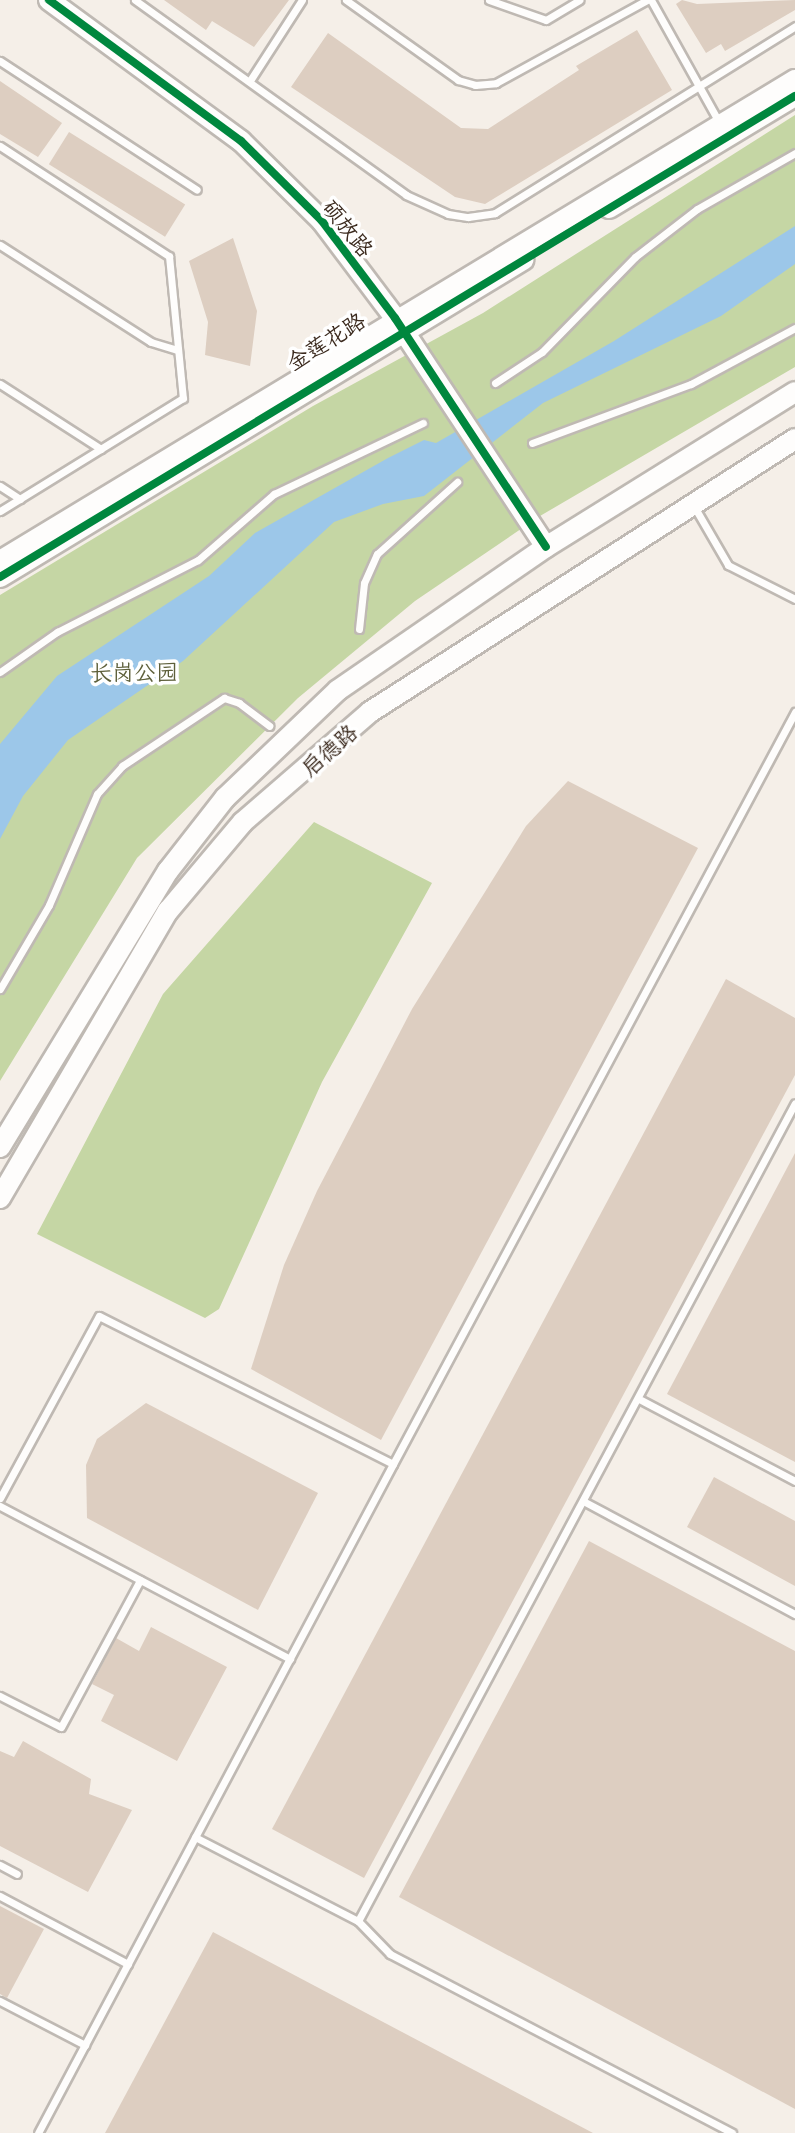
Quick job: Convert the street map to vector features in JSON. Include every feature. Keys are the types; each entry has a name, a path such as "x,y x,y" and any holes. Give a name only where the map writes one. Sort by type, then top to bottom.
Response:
{"main road":[{"name":"硕放路","path":"49,0 251,150 322,221 401,327 546,547"},
{"name":"金莲花路","path":"0,577 723,130 795,80"},
{"name":"金莲花路","path":"723,130 795,96"},
{"name":"金莲花路","path":"0,561 401,327"},
{"name":"启德路","path":"0,1147 168,871 225,798 338,690 546,547 795,392"},
{"name":"启德路","path":"0,1198 168,911 243,822 370,712 795,439"}],"lane":[{"path":"135,0 251,79 406,195 448,214 468,217 495,213 795,26"},
{"path":"251,79 302,0"},
{"path":"346,0 458,80 475,85 496,83 649,0 723,130"},
{"path":"489,0 546,20 579,0"},
{"path":"0,61 197,190"},
{"path":"0,146 169,256 183,398 0,511"},
{"path":"495,383 542,352 635,257 697,209 795,153"},
{"path":"0,245 151,342 178,350"},
{"path":"532,443 691,384 795,328"},
{"path":"0,384 101,449"},
{"path":"0,672 57,632 198,560 274,494 367,454 423,423"},
{"path":"359,629 364,583 377,554 457,482"},
{"path":"0,486 20,499"},
{"path":"693,504 728,565 795,599"},
{"path":"0,989 49,905 97,794 122,766 224,698 239,703 269,726"},
{"path":"38,2133 795,712"},
{"path":"358,1921 585,1502 795,1103"},
{"path":"0,1498 99,1316 393,1464"},
{"path":"639,1399 795,1481"},
{"path":"585,1502 795,1614"},
{"path":"0,1506 290,1659"},
{"path":"0,1696 61,1727 140,1580"},
{"path":"195,1837 358,1921 390,1954 732,2133"},
{"path":"0,1865 17,1874"},
{"path":"0,1896 128,1964"},
{"path":"0,2001 85,2045"}],"green space":[{"name":"长岗公园","path":"795,115 795,367 540,516 415,601 298,698 137,858 0,1081 0,595 313,406 483,313"},
{"path":"314,822 432,883 322,1082 219,1309 205,1318 37,1234 163,994"}],"water":[{"path":"795,226 795,264 721,316 543,403 424,496 383,504 334,522 183,661 68,740 23,796 0,839 0,744 57,676 209,576 255,533 424,440 436,443 614,341"}],"building":[{"path":"164,0 289,0 254,47 212,21 206,30"},
{"path":"682,0 697,4 795,0 795,10 725,51 721,44 706,53 676,4"},
{"path":"637,30 672,90 485,204 455,197 291,87 328,33 461,128 488,129 579,70 576,66"},
{"path":"0,81 62,123 38,157 0,134"},
{"path":"69,132 185,205 165,237 49,164"},
{"path":"233,238 257,311 250,366 205,355 208,322 189,261"},
{"path":"568,781 698,848 381,1440 251,1369 284,1265 317,1191 412,1009 526,826"},
{"path":"726,979 795,1018 795,1075 364,1878 272,1829"},
{"path":"795,1153 795,1462 667,1394"},
{"path":"146,1403 318,1493 258,1610 87,1518 86,1465 97,1439"},
{"path":"714,1477 795,1521 795,1586 687,1527"},
{"path":"589,1541 795,1651 795,2109 399,1897"},
{"path":"151,1627 227,1667 177,1761 101,1721 114,1695 92,1684 116,1638 139,1651"},
{"path":"23,1741 91,1779 89,1794 132,1810 88,1892 0,1846 0,1751 14,1757"},
{"path":"0,1906 44,1929 7,1998 0,1994"},
{"path":"213,1932 593,2133 105,2133"}],"cycle path":[{"path":"49,0 241,141 322,221 395,318 546,547"},
{"path":"0,577 795,96"}]}
